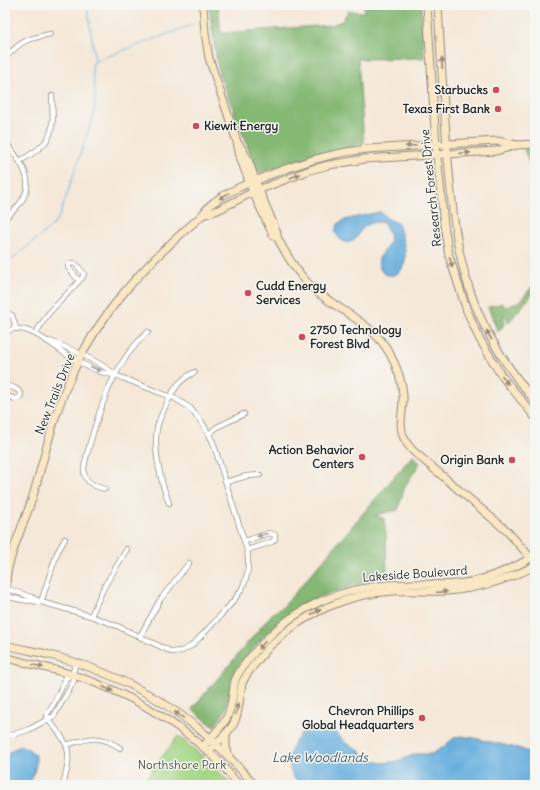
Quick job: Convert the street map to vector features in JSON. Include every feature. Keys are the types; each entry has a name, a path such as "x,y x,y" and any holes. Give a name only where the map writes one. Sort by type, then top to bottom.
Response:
{"street":[{"path":"203,5 209,58 237,142 247,158 252,182 256,191 277,233 277,237 293,265 307,283 375,335 389,352 398,372 403,395 401,426 405,440 412,450 507,531 534,558 535,567"},
{"name":"Research Forest Drive","path":"428,5 436,145 444,225 449,256 467,311 479,338 492,361 514,392 535,417"},
{"name":"Research Forest Drive","path":"438,6 446,144 454,224 458,247 474,302 488,334 508,366 535,401"},
{"path":"5,58 23,41 50,34"},
{"path":"20,161 41,147 50,135 52,124 52,96"},
{"name":"New Trails Drive","path":"5,591 6,575 32,499 50,431 66,387 80,358 114,303 132,282 174,239 203,215 213,203 236,189 252,182 307,161 347,151 497,141 517,145"},
{"path":"5,143 20,161 28,181 25,194 16,208 5,218"},
{"name":"New Trails Drive","path":"203,215 218,210 256,191 310,170 365,159 496,151 517,145 535,144"},
{"path":"347,151 348,162"},
{"path":"36,334 48,314 79,281"},
{"path":"5,316 8,314 12,315 16,328"},
{"path":"5,323 6,332 16,328 36,334 48,341 58,344 108,374 115,374 170,396 190,408 203,424 213,442 248,550 249,565 244,587 239,594 191,646 182,651 172,652 140,636 91,616 41,602 22,600 5,591"},
{"path":"105,489 96,487 86,479 84,465 102,403 115,374 132,347 148,332"},
{"path":"48,341 55,348 110,369 115,374"},
{"path":"169,503 163,490 156,435 160,416 176,385 182,379 195,372"},
{"path":"5,385 18,389 21,395 19,398 15,398 5,395"},
{"path":"209,434 217,428 244,414"},
{"path":"226,482 247,476 260,475"},
{"path":"245,541 269,533 275,536 275,539 272,542 248,550"},
{"path":"41,602 57,554 65,539"},
{"path":"91,616 104,587 127,550"},
{"name":"Lakeside Boulevard","path":"477,584 534,558"},
{"path":"140,636 160,600 189,563"},
{"name":"Lakeside Boulevard","path":"206,750 210,739 226,720 236,679 252,662 277,629 311,606 332,596 354,590 477,584 511,577 535,567"},
{"name":"Lakeside Boulevard","path":"206,750 216,744 233,724 242,682 252,662 282,636 302,620 331,605 357,596 394,588"},
{"path":"5,591 31,596 41,602"},
{"path":"277,629 282,636"},
{"path":"5,645 76,663 127,683 147,694 183,717 216,744 255,785"},
{"path":"5,657 100,684 141,705 176,726 206,750 238,785"},
{"path":"5,737 28,730 54,716 63,703 74,681 72,675 76,663"},
{"path":"63,785 68,766 67,745 48,720 47,714 66,678 72,675"},
{"path":"226,733 226,747 230,758"},
{"path":"67,745 85,739 98,738 111,742 120,748"}],"green space":[{"path":"209,5 218,5 221,33 331,25 342,21 348,11 364,12 364,5 421,5 424,58 358,59 364,143 258,173 219,74"},
{"path":"526,147 535,147 535,178 524,150"},
{"path":"535,283 535,291 509,322 505,315 503,315 505,321 502,328 498,332 488,307 503,303 505,308 520,301"},
{"path":"413,455 420,463 405,486 398,510 375,515 384,519 386,534 387,577 354,585 321,596 292,612 267,633 240,663 231,680 229,697 225,711 214,727 192,709 272,614 283,607"},
{"name":"Northshore Park","path":"178,736 210,763 232,785 141,785"}],"water":[{"path":"379,212 398,224 404,244 404,263 398,273 393,275 383,273 379,264 380,256 390,242 389,232 383,223 375,222 367,225 361,230 355,239 348,242 340,239 335,231 338,224 344,220"},
{"name":"Lake Woodlands","path":"311,726 331,727 346,743 356,748 369,759 382,763 398,761 416,754 432,754 454,738 461,736 521,749 535,755 535,785 303,785 295,779 289,764 295,742 305,730"},
{"path":"22,746 29,749 36,757 30,785 5,785 5,756 13,749"}],"waterway":[{"path":"87,5 95,60"},
{"path":"5,265 53,225 60,215 94,114 95,93 92,66 95,61 192,25"}],"place":[{"name":"Starbucks","path":"496,90"},
{"name":"Texas First Bank","path":"498,109"},
{"name":"Kiewit Energy","path":"196,126"},
{"name":"Cudd Energy Services","path":"248,293"},
{"name":"2750 Technology Forest Blvd","path":"302,337"},
{"name":"Action Behavior Centers","path":"362,457"},
{"name":"Origin Bank","path":"512,460"},
{"name":"Chevron Phillips Global Headquarters","path":"422,718"}]}
